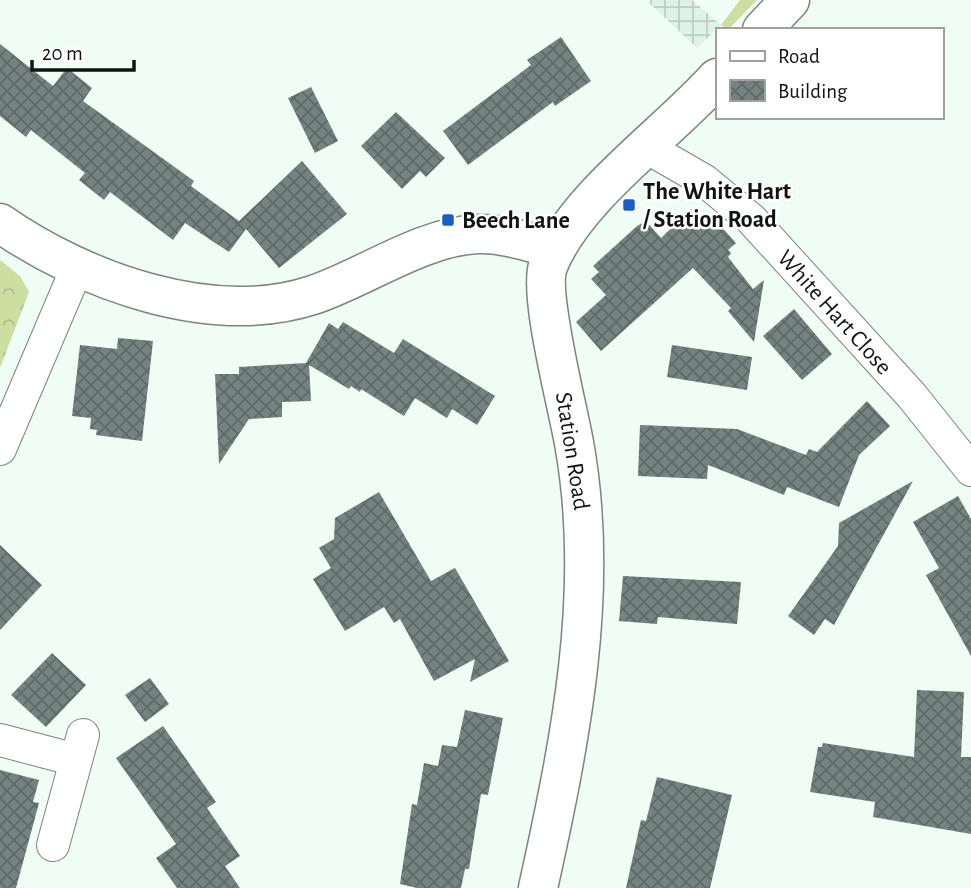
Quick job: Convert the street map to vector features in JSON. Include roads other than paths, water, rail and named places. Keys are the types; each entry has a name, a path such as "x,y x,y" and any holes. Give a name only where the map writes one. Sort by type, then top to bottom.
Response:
{"street":[{"path":"764,28 790,0"},
{"name":"Station Road","path":"538,888 580,657 586,582 586,536 575,445 545,284 547,269 556,249 598,195 649,148 716,79"},
{"name":"White Hart Close","path":"649,148 705,181 751,219 912,396 971,470"},
{"path":"0,223 77,268 114,283 176,299 269,303 316,294 429,246 467,235 493,235 556,249"},
{"path":"0,449 16,407 53,332 77,268"},
{"path":"0,740 79,747 53,845"}],"place":[{"name":"The White Hart / Station Road","path":"629,205"},
{"name":"Beech Lane","path":"448,220"}]}
